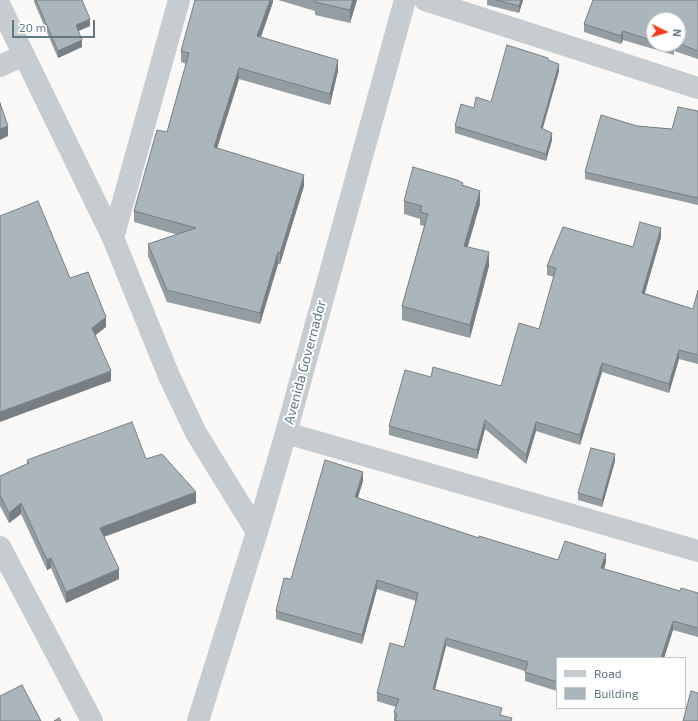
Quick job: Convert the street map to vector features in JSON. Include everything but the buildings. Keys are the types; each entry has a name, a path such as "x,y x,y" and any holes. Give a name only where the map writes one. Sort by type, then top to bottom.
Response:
{"street":[{"path":"113,238 179,0"},
{"name":"Avenida Governador","path":"198,721 286,433 405,0"},
{"path":"425,0 698,88"},
{"path":"0,6 113,238 169,376 196,433 257,532"},
{"path":"0,66 24,55"},
{"path":"286,433 698,551"},
{"path":"0,547 92,721"}]}
